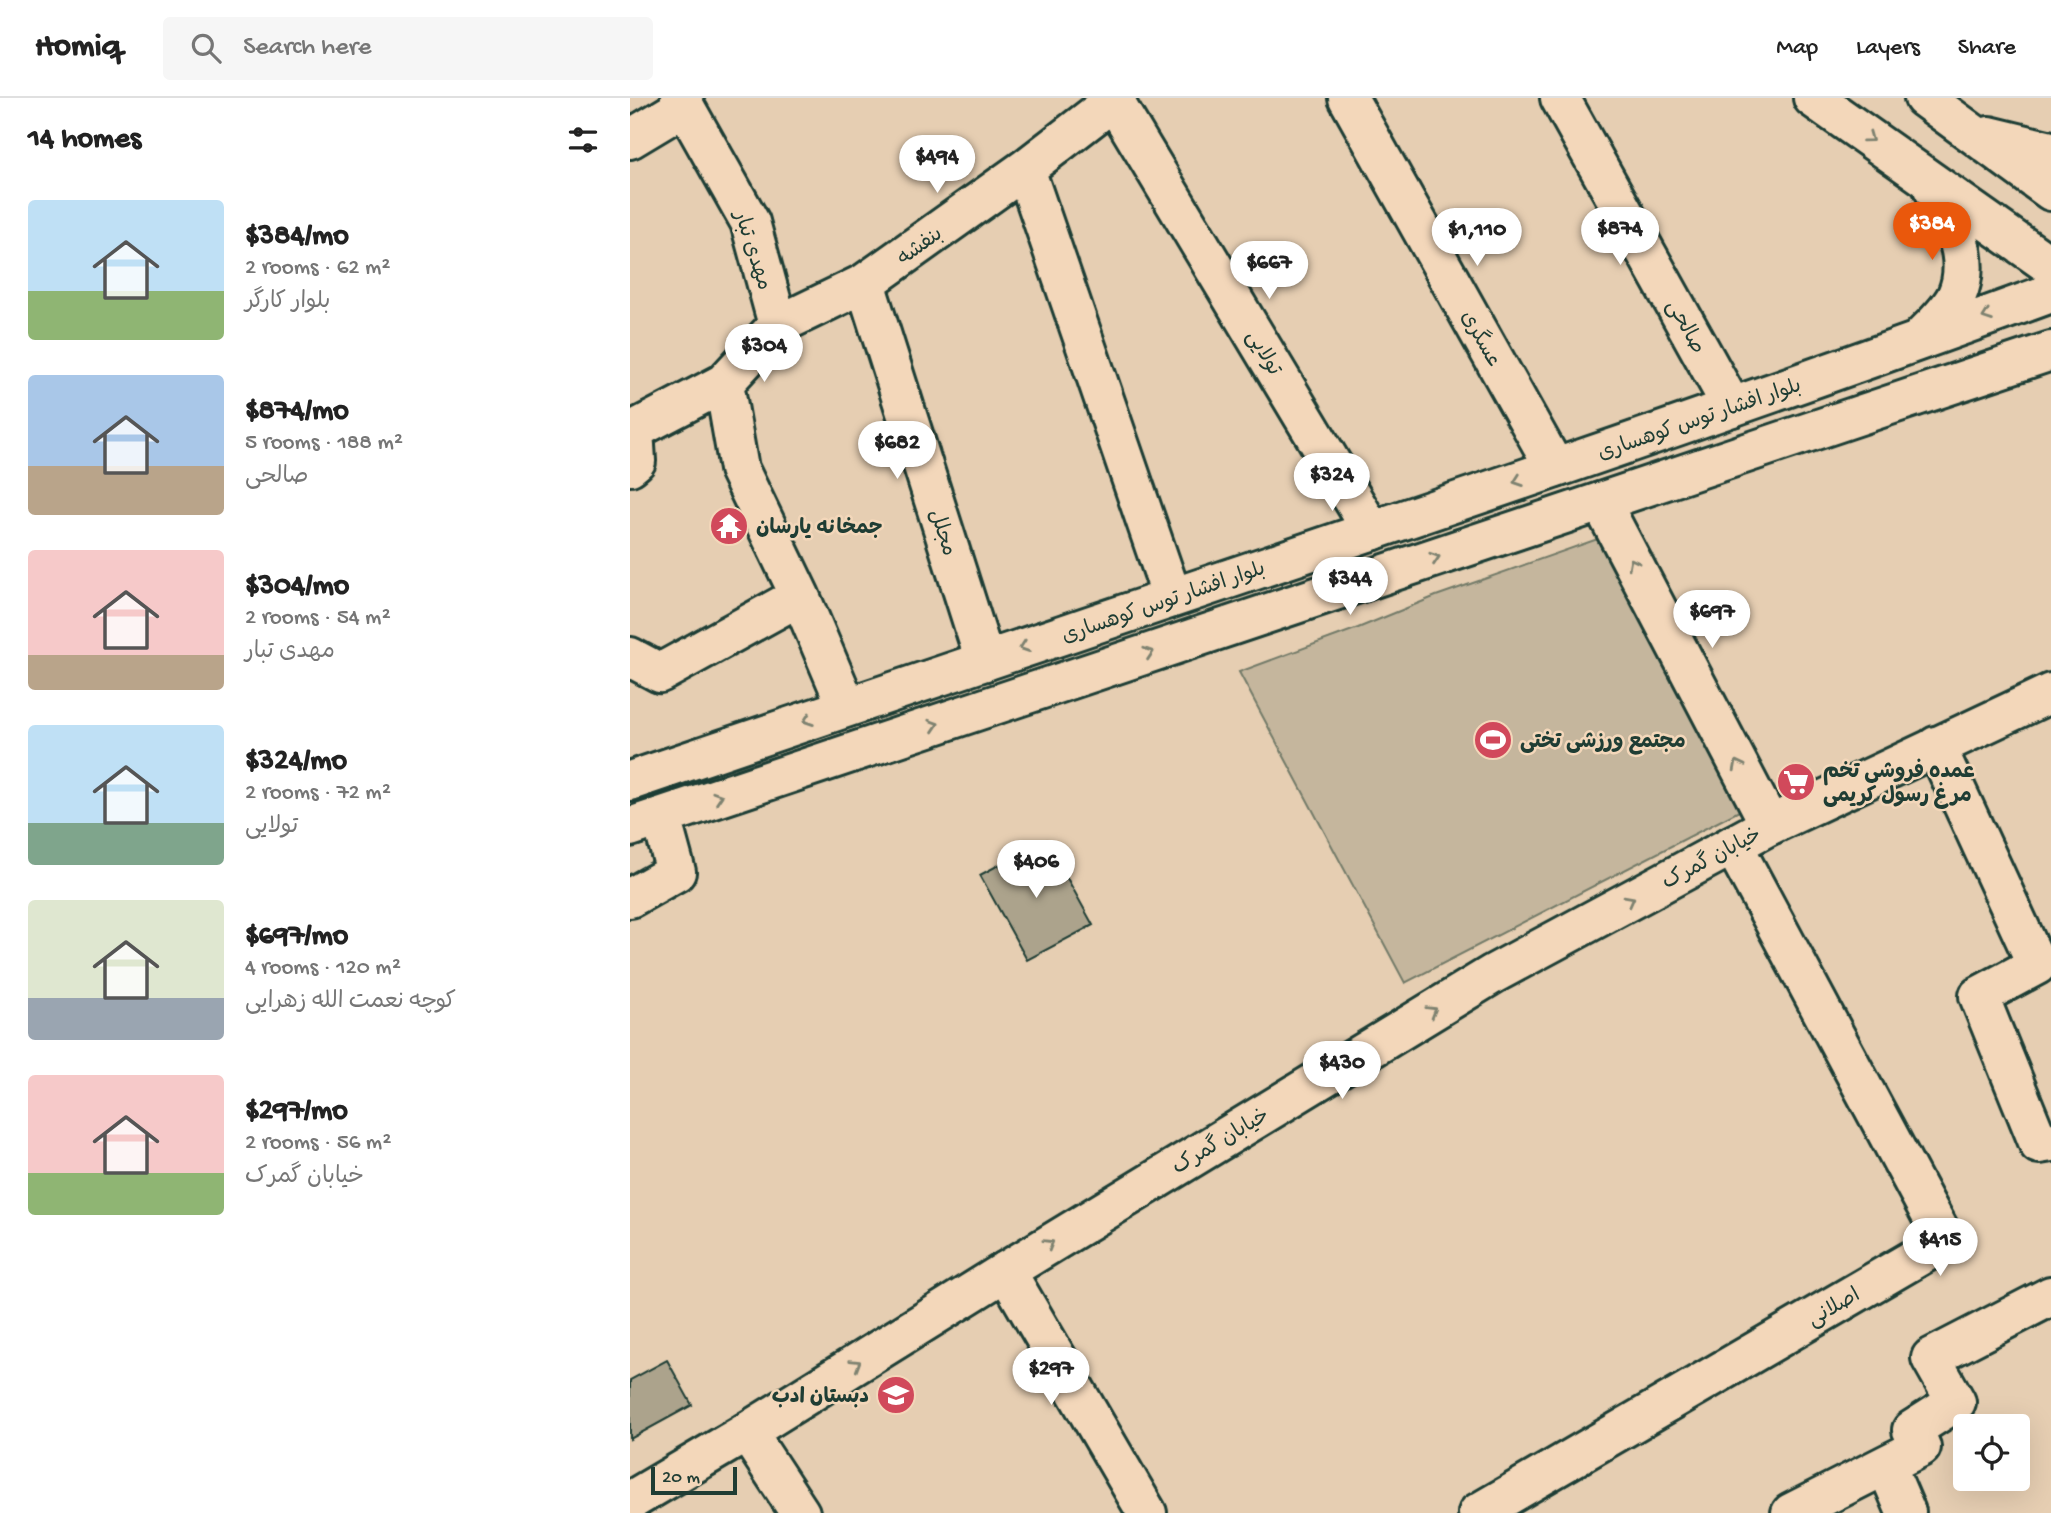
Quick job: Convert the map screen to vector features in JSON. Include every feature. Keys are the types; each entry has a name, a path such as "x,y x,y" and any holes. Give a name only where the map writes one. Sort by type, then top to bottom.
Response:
{"main road":[{"name":"عسگری","path":"1348,98 1555,468"},
{"name":"صالحی","path":"1560,98 1732,407"},
{"path":"1813,98 2051,266"},
{"path":"1924,98 2051,191"},
{"name":"بنفشه","path":"778,325 865,283 1025,169 1116,99"},
{"name":"تولایی","path":"1116,99 1372,531"},
{"path":"630,139 683,102"},
{"name":"مهدی تبار","path":"683,102 750,222 778,325"},
{"path":"1969,131 2051,152"},
{"path":"1025,169 1172,597"},
{"path":"1917,342 1956,295 1962,274 1957,233 1928,180"},
{"name":"مجلل","path":"865,283 985,661"},
{"name":"بلوار افشار توس کوهساری","path":"630,780 1372,531 2051,293"},
{"path":"631,441 724,383 778,325"},
{"path":"630,898 676,872 645,822 2051,351"},
{"path":"2000,369 2051,367"},
{"path":"724,383 739,469 800,596 848,706"},
{"path":"1601,502 1770,825"},
{"path":"630,657 660,673 800,596"},
{"name":"خیابان گمرک","path":"630,1501 1493,974 1770,825 1936,746 2047,699"},
{"path":"1936,746 2037,965 1979,996 2039,1144 2051,1142"},
{"name":"اصلانی","path":"1478,1513 1945,1241 1733,845"},
{"path":"1006,1271 1147,1513"},
{"path":"1791,1513 1920,1447 1912,1430 1955,1402 1931,1358 2051,1296"},
{"path":"747,1432 800,1513"},
{"path":"1886,1465 1906,1512"}],"shaded area":[{"name":"مجتمع ورزشی تختی","path":"1609,535 1745,808 1405,983 1239,672 1436,596"}],"building":[{"path":"1046,840 1093,925 1027,960 980,875"},
{"path":"667,1360 692,1405 630,1439 630,1380"}],"place":[{"name":"جمخانه یارسان","path":"729,526"},
{"name":"مجتمع ورزشی تختی","path":"1493,740"},
{"name":"عمده فروشی تخم مرغ رسول کریمی","path":"1796,782"},
{"name":"دبستان ادب","path":"896,1395"}]}
